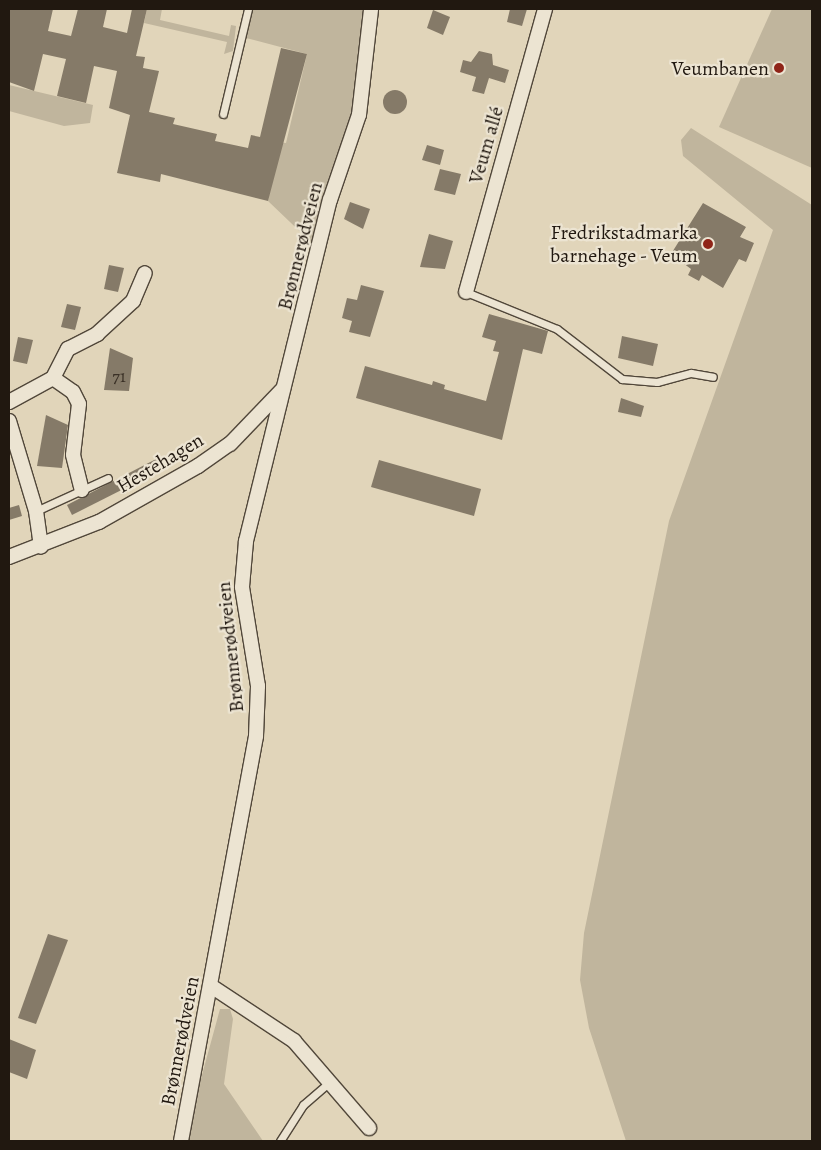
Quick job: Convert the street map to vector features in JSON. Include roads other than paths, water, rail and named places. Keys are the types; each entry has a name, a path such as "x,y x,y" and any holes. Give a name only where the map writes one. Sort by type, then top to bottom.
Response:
{"street":[{"name":"Brønnerødveien","path":"181,1141 211,986 257,719 258,686 244,606 242,566 282,389 330,200 359,116 371,9"},
{"name":"Veum allé","path":"466,292 545,9"},
{"path":"9,402 53,378 68,349 97,334 133,301 145,273"},
{"path":"53,378 73,392 79,404 73,455 82,490"},
{"name":"Hestehagen","path":"9,557 41,547 99,522 198,466 230,444 282,389"},
{"path":"9,421 36,511 41,547"},
{"path":"211,986 294,1041 369,1128"}],"lane":[{"path":"223,114 248,9"},
{"path":"466,292 557,329 622,379 657,382 691,372 714,378"},
{"name":"Hestehagen","path":"36,511 108,478"},
{"path":"280,1141 303,1105 329,1082"}],"place":[{"name":"Veumbanen","path":"779,68"},
{"name":"Fredrikstadmarka barnehage - Veum","path":"708,244"}]}
